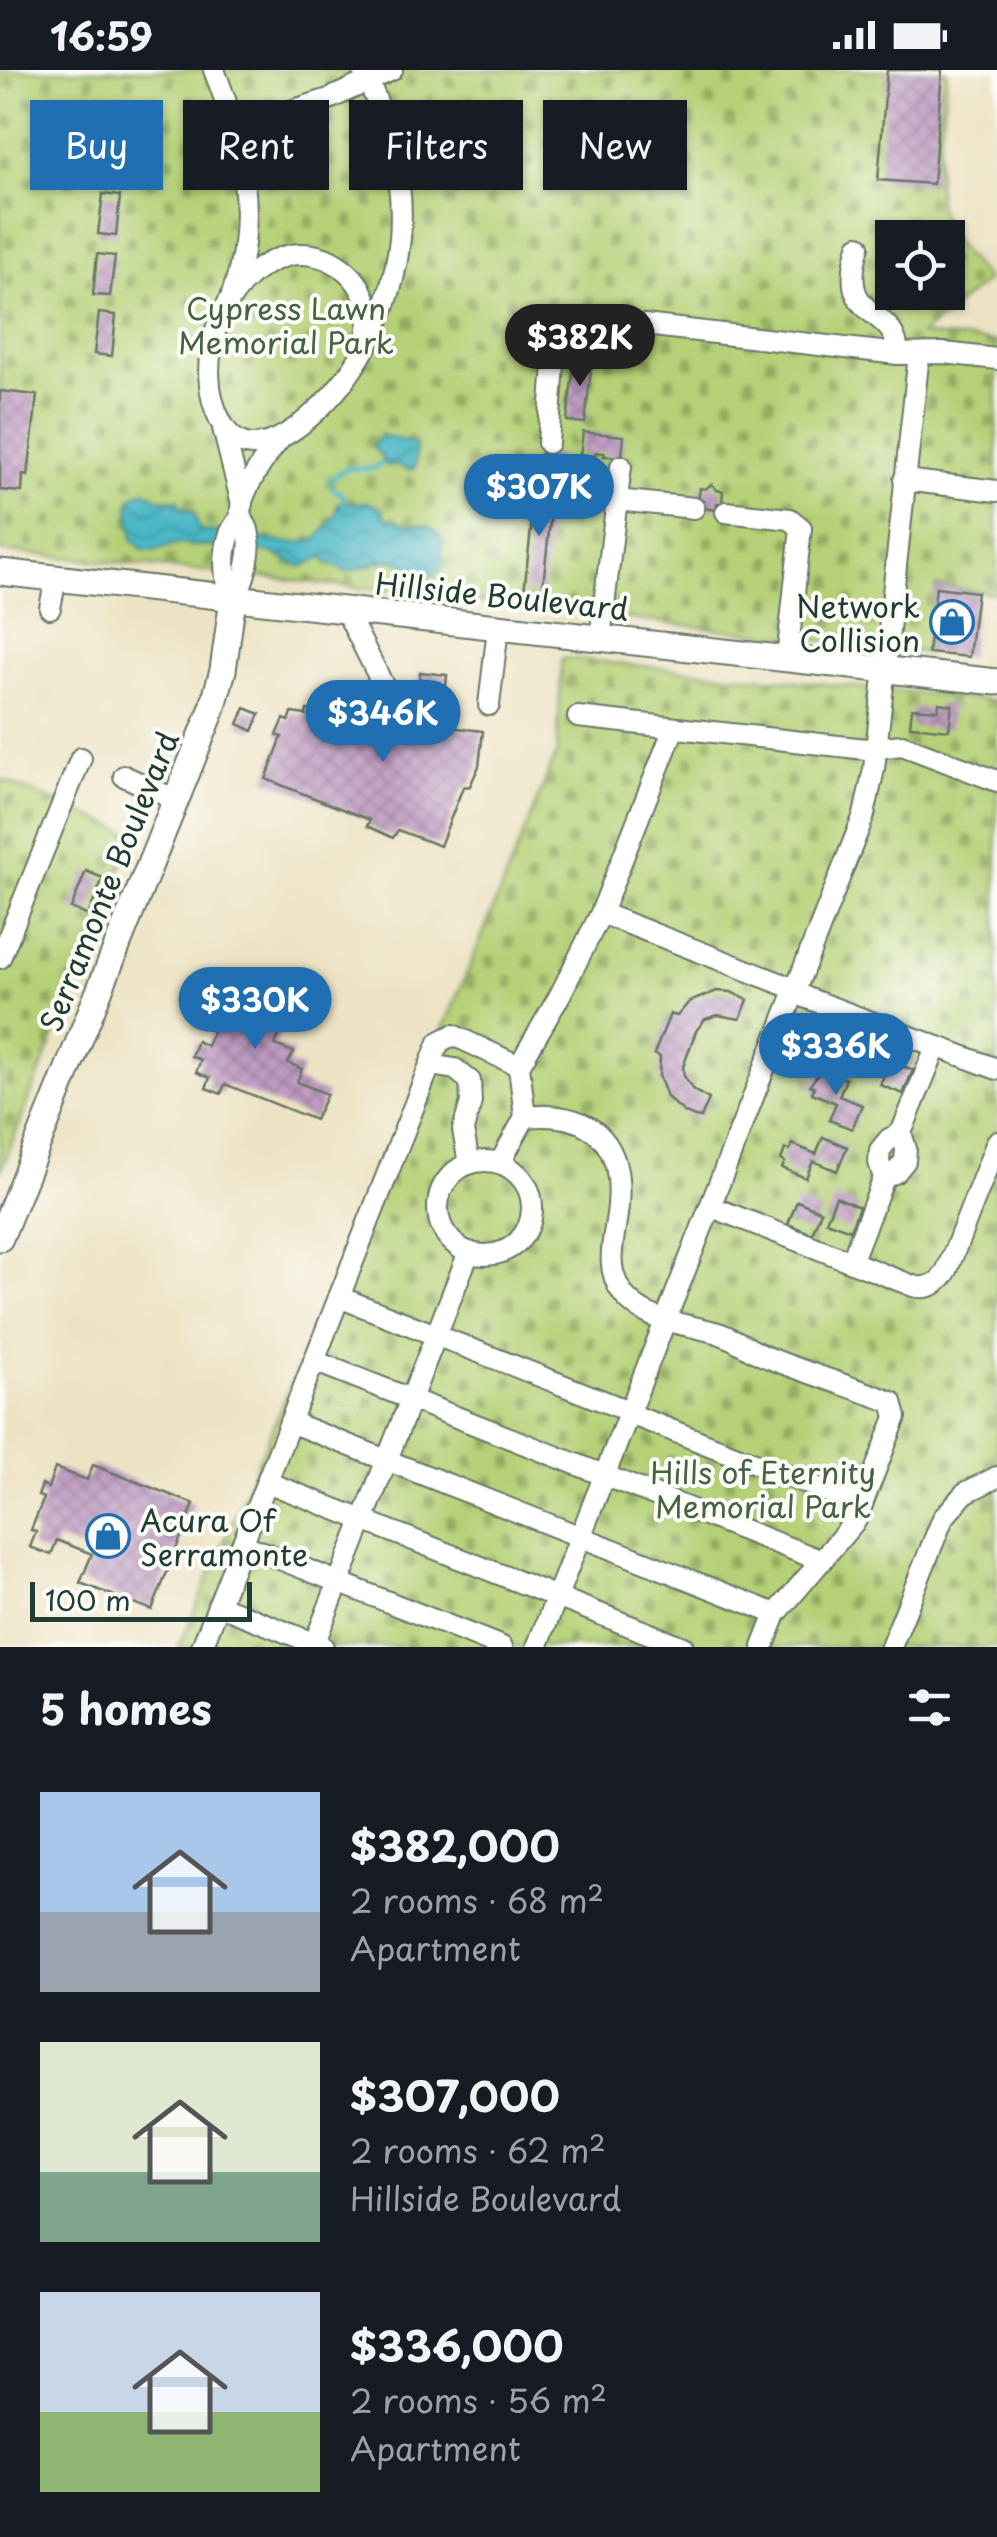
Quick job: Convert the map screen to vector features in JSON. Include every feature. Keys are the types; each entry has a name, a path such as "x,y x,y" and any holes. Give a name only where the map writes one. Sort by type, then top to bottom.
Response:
{"main road":[{"name":"Hillside Boulevard","path":"0,572 997,682"},
{"name":"Serramonte Boulevard","path":"0,1238 220,686 232,599"}],"lane":[{"path":"214,70 224,100"},
{"path":"321,100 366,76 392,70"},
{"path":"232,599 242,585 236,560 241,519 261,464 282,437 326,401 361,354 378,321 395,270 401,206 398,168 383,115 366,76"},
{"path":"241,519 222,426 211,396 208,360 236,282 246,236 245,190"},
{"path":"246,236 259,250 280,258"},
{"path":"537,1647 797,991 860,827 872,782 904,480 908,354 893,331 863,308 856,296 853,271 859,246"},
{"path":"222,314 254,273 280,258 302,254 326,258 354,278 375,283 395,270"},
{"path":"354,278 364,294 369,318 361,354"},
{"path":"548,443 555,351 569,333 600,334 644,324 908,354 944,353 997,360"},
{"path":"222,426 234,438 249,444 266,444 282,437"},
{"path":"600,638 621,466"},
{"path":"904,480 997,491"},
{"path":"617,500 694,508"},
{"path":"726,512 790,519 801,528 786,658"},
{"path":"50,608 56,578"},
{"path":"346,611 392,703"},
{"path":"489,705 498,628"},
{"path":"578,717 866,749 895,744 997,781"},
{"path":"500,1163 526,1118 520,1066 601,913 674,728"},
{"path":"0,958 81,758"},
{"path":"124,776 176,800"},
{"path":"601,913 997,1069"},
{"path":"202,1647 439,1042 453,1036 520,1066"},
{"path":"850,1262 884,1178 880,1150 885,1142 901,1133 936,1047"},
{"path":"430,1066 455,1069 470,1082 463,1130 469,1164"},
{"path":"526,1118 572,1118 591,1126 604,1141 614,1159 618,1184 610,1252 614,1277 632,1304 667,1320 718,1333 768,1358 892,1402 896,1417 856,1520 776,1614 762,1647"},
{"path":"712,1207 919,1288 939,1282 947,1270 997,1142"},
{"path":"500,1163 519,1174 530,1192 529,1225 508,1249 489,1255 469,1252 446,1234 438,1204 444,1184 469,1164 500,1163"},
{"path":"218,1606 317,1646 338,1582 469,1252"},
{"path":"339,1297 862,1505"},
{"path":"314,1361 822,1561"},
{"path":"290,1422 776,1614"},
{"path":"891,1647 943,1518 966,1492 997,1478"},
{"path":"267,1482 682,1647"},
{"path":"242,1544 502,1647"}],"green space":[{"name":"Cypress Lawn Memorial Park","path":"0,70 947,70 938,166 938,203 942,220 875,220 875,310 951,310 921,335 997,342 997,593 936,586 928,653 283,579 0,551"},
{"path":"965,255 987,280 965,298"},
{"name":"Hills of Eternity Memorial Park","path":"562,658 997,701 997,1647 179,1647 472,961 557,752"},
{"path":"0,779 134,835 0,1173"}],"water":[{"path":"381,435 416,444 415,468 382,464 383,458 372,446"},
{"path":"145,490 159,499 179,500 177,504 194,512 203,532 287,542 316,540 335,517 338,503 368,502 384,510 382,513 390,521 393,518 427,526 439,534 445,543 441,544 443,567 439,572 423,572 386,560 346,572 324,557 301,567 272,553 176,544 143,550 133,540 129,506 132,498"}],"building":[{"path":"887,70 942,70 933,184 878,180"},
{"path":"103,194 120,196 116,236 98,234"},
{"path":"97,254 115,256 110,296 93,295"},
{"path":"99,313 116,315 112,356 94,354"},
{"path":"580,350 593,352 585,423 567,421 573,371 577,371"},
{"path":"0,391 37,395 28,476 23,475 22,492 0,490"},
{"path":"583,432 624,436 622,457 596,452 595,456 580,455"},
{"path":"540,454 559,456 556,485 537,483"},
{"path":"536,484 554,486 542,594 524,592"},
{"path":"712,484 723,491 722,503 717,503 716,510 703,508 704,501 698,501 700,488"},
{"name":"Network Collision","path":"936,587 977,592 969,657 928,653"},
{"path":"420,672 447,675 442,726 483,731 479,766 470,786 463,787 440,846 398,830 393,838 367,826 370,820 266,779 282,737 277,735 284,719 289,721 292,713 306,715 307,710 324,712 324,717 414,726"},
{"path":"939,703 952,705 949,730 910,726 912,708 938,710"},
{"path":"245,708 260,714 253,731 238,724"},
{"path":"86,871 103,878 88,916 71,908"},
{"path":"233,979 292,1003 275,1045 294,1052 288,1063 302,1069 297,1082 327,1094 315,1120 225,1084 221,1094 206,1088 210,1078 196,1072 201,1060 191,1056 197,1041 207,1046"},
{"path":"717,991 748,1000 740,1019 718,1015 705,1019 696,1031 683,1067 693,1090 709,1099 701,1118 685,1113 667,1097 659,1076 660,1057 654,1054 670,1014 677,1016 689,1002"},
{"path":"864,1032 887,1042 878,1065 855,1055"},
{"path":"890,1061 913,1070 903,1094 880,1085"},
{"path":"822,1069 846,1079 839,1096 862,1105 852,1129 829,1120 836,1103 812,1093 814,1087 810,1085"},
{"path":"823,1137 847,1147 837,1171 813,1161 806,1178 782,1168 785,1149 790,1150 792,1144 816,1154"},
{"path":"836,1197 859,1207 850,1230 826,1221"},
{"path":"797,1201 821,1211 812,1234 788,1224"},
{"name":"Acura Of Serramonte","path":"93,1465 194,1504 152,1610 80,1583 92,1554 57,1540 51,1555 30,1547 36,1532 31,1530 44,1498 38,1496 42,1485 48,1488 55,1468 87,1480"}],"waterway":[{"path":"330,480 346,468 372,469 382,464"},
{"path":"332,488 342,494 344,501"}],"place":[{"name":"Network Collision","path":"952,622"},
{"name":"Acura Of Serramonte","path":"108,1536"}]}
